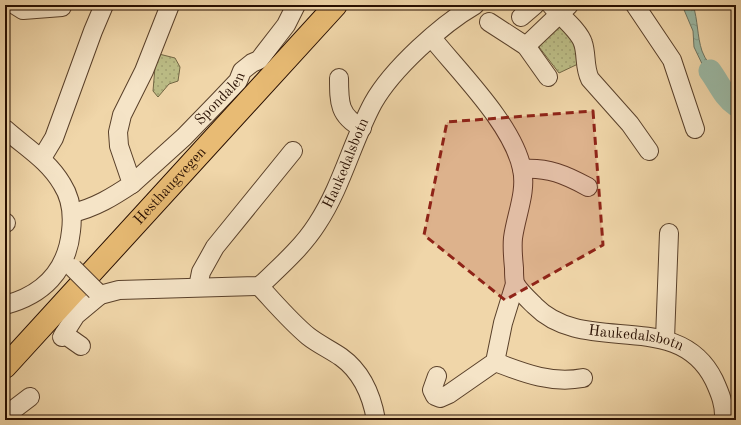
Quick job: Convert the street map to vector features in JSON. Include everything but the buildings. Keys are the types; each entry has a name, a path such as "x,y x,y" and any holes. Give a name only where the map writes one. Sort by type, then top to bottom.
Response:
{"main road":[{"name":"Hesthaugvegen","path":"5,367 336,5"}],"street":[{"path":"5,9 16,5 23,10 62,8"},
{"path":"42,158 54,138 92,31 104,5"},
{"path":"132,184 119,146 118,132 122,115 144,71 170,5"},
{"name":"Spondalen","path":"72,213 83,211 111,198 132,184 174,147 238,81 242,71 252,63 259,60 283,30 296,5"},
{"name":"Haukedalsbotn","path":"259,286 280,268 301,245 317,224 330,201 373,104 383,88 432,38 475,5"},
{"path":"521,17 535,5"},
{"path":"634,5 672,60 695,129"},
{"path":"526,46 560,8 581,38 584,47 586,72 590,79 630,124 649,151"},
{"path":"489,22 526,46 548,76"},
{"path":"432,38 501,122 511,138 522,169 523,187 513,237 513,258 516,284 503,323 495,362 449,394 440,398 435,396 432,390 437,376"},
{"path":"339,78 340,105 345,116 362,128"},
{"path":"5,129 42,158 63,185 72,213 69,264 98,293"},
{"path":"198,287 201,272 215,247 293,151"},
{"path":"522,169 535,168 552,170 588,187"},
{"path":"665,339 669,233"},
{"path":"5,306 28,298 69,264"},
{"name":"Haukedalsbotn","path":"516,284 535,306 548,317 564,325 581,329 665,339 686,348 700,358 719,390 723,403 724,420"},
{"path":"81,346 63,335 76,315 98,293 119,290 259,286 297,327 344,359 353,369 370,394 376,420"},
{"path":"495,362 538,377 560,381 583,378"},
{"path":"5,416 30,397"}],"highlighted area":[{"path":"593,111 603,245 505,300 424,235 447,122"}],"green space":[{"path":"558,23 575,42 578,64 559,73 536,43"},
{"path":"159,54 175,58 180,67 178,81 169,84 158,97 153,91 155,67 154,59"}],"water":[{"path":"682,5 693,5 702,51 725,85 729,97 720,95 721,91 705,70 694,47 693,31"}],"waterway":[{"path":"710,71 725,94 736,105"}]}
